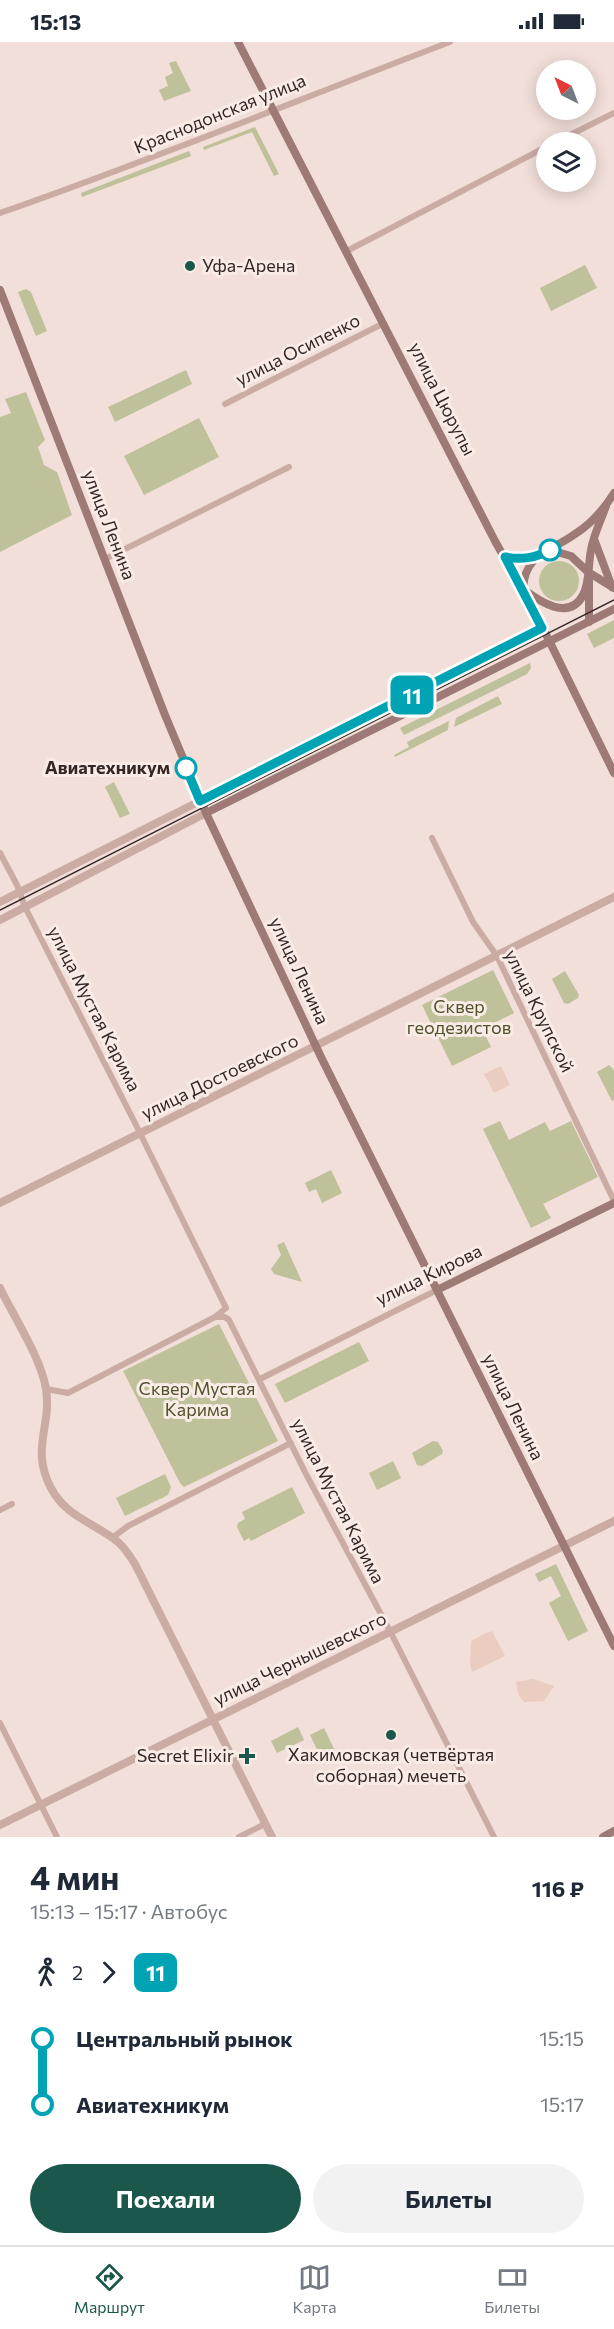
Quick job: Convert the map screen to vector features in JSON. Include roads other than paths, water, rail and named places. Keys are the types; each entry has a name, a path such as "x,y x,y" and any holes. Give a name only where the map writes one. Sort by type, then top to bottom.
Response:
{"main road":[{"name":"улица Цюрупы","path":"238,42 523,589 614,773"},
{"name":"улица Ленина","path":"0,290 200,801 316,1046 614,1646"},
{"path":"537,557 524,575 523,589 544,604 558,608 568,607 578,602 584,594 594,538 606,506 614,493"},
{"path":"505,557 518,559 537,557 576,534 606,506"},
{"path":"594,538 613,587"},
{"path":"550,550 570,556 588,572 613,587"},
{"path":"588,572 591,595 589,622"},
{"path":"206,813 614,609"},
{"path":"200,801 542,628"},
{"name":"улица Кирова","path":"437,1290 614,1202"},
{"path":"603,1837 614,1831"}],"street":[{"name":"Краснодонская улица","path":"0,213 195,142 450,42"},
{"path":"576,132 614,113"},
{"path":"346,251 536,152"},
{"name":"улица Осипенко","path":"225,404 384,323"},
{"path":"105,559 289,467"},
{"path":"0,902 200,801"},
{"path":"0,920 206,813"},
{"name":"улица Крупской","path":"432,838 473,922 497,956 614,1202"},
{"name":"улица Мустая Карима","path":"0,853 25,908 226,1308 215,1317"},
{"name":"улица Достоевского","path":"0,1203 614,897"},
{"path":"0,1288 36,1360 46,1389 45,1421 40,1444 44,1475 66,1508 112,1538 124,1548 135,1564 272,1837"},
{"name":"улица Кирова","path":"260,1379 437,1290"},
{"path":"46,1389 68,1393 215,1317"},
{"name":"улица Мустая Карима","path":"215,1317 225,1317 230,1320 291,1443 495,1837"},
{"path":"112,1538 128,1526 291,1443"},
{"path":"0,1510 12,1504"},
{"name":"улица Чернышевского","path":"0,1825 614,1521"},
{"path":"0,1723 57,1837"},
{"path":"239,1837 265,1824"}],"tram line":[{"path":"0,910 614,600"}],"place":[{"name":"Уфа-Арена","path":"190,266"},
{"name":"Авиатехникум","path":"186,768"},
{"name":"Хакимовская (четвёртая соборная) мечеть","path":"391,1735"},
{"name":"Secret Elixir","path":"247,1756"}],"park label":[{"name":"Сквер геодезистов","path":"459,1017"},
{"name":"Сквер Мустая Карима","path":"197,1399"}]}
